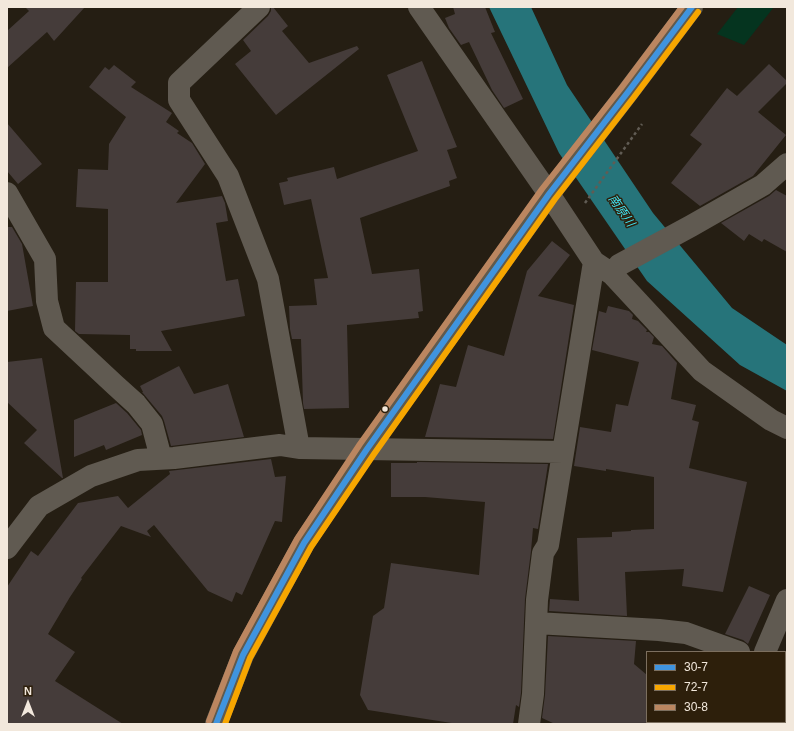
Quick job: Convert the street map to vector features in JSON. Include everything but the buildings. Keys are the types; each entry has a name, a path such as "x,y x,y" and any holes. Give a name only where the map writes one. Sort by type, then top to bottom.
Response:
{"highway":[{"path":"216,724 243,655 304,543 367,449 549,194 692,7"}],"street":[{"path":"259,7 179,83 179,100 228,176 268,279 299,448"},
{"path":"419,7 549,194 594,262 616,270 702,371 771,420 787,428"},
{"path":"616,270 763,186 787,164"},
{"path":"7,193 45,259 47,301 54,328 136,404 148,418 152,424 161,458"},
{"path":"529,724 533,694 537,600 543,553 548,545 594,262"},
{"path":"7,548 39,506 91,476 138,460 174,458 280,445 299,448 563,452"},
{"path":"765,651 787,600"},
{"path":"536,623 686,633 736,651"}],"path":[{"path":"585,203 642,124"}],"green space":[{"path":"738,7 774,7 744,45 717,34"}],"water":[{"name":"南原川","path":"489,7 531,7 567,85 653,213 732,308 787,345 787,391 740,365 647,281 559,153"}],"transit line":[{"name":"30-8","path":"209,721 236,651 297,539 360,444 542,189 622,87 682,7"},
{"name":"30-7","path":"216,724 243,655 304,543 367,449 549,194 692,7"},
{"name":"72-7","path":"225,724 250,658 311,547 374,454 555,199 698,12"}]}
